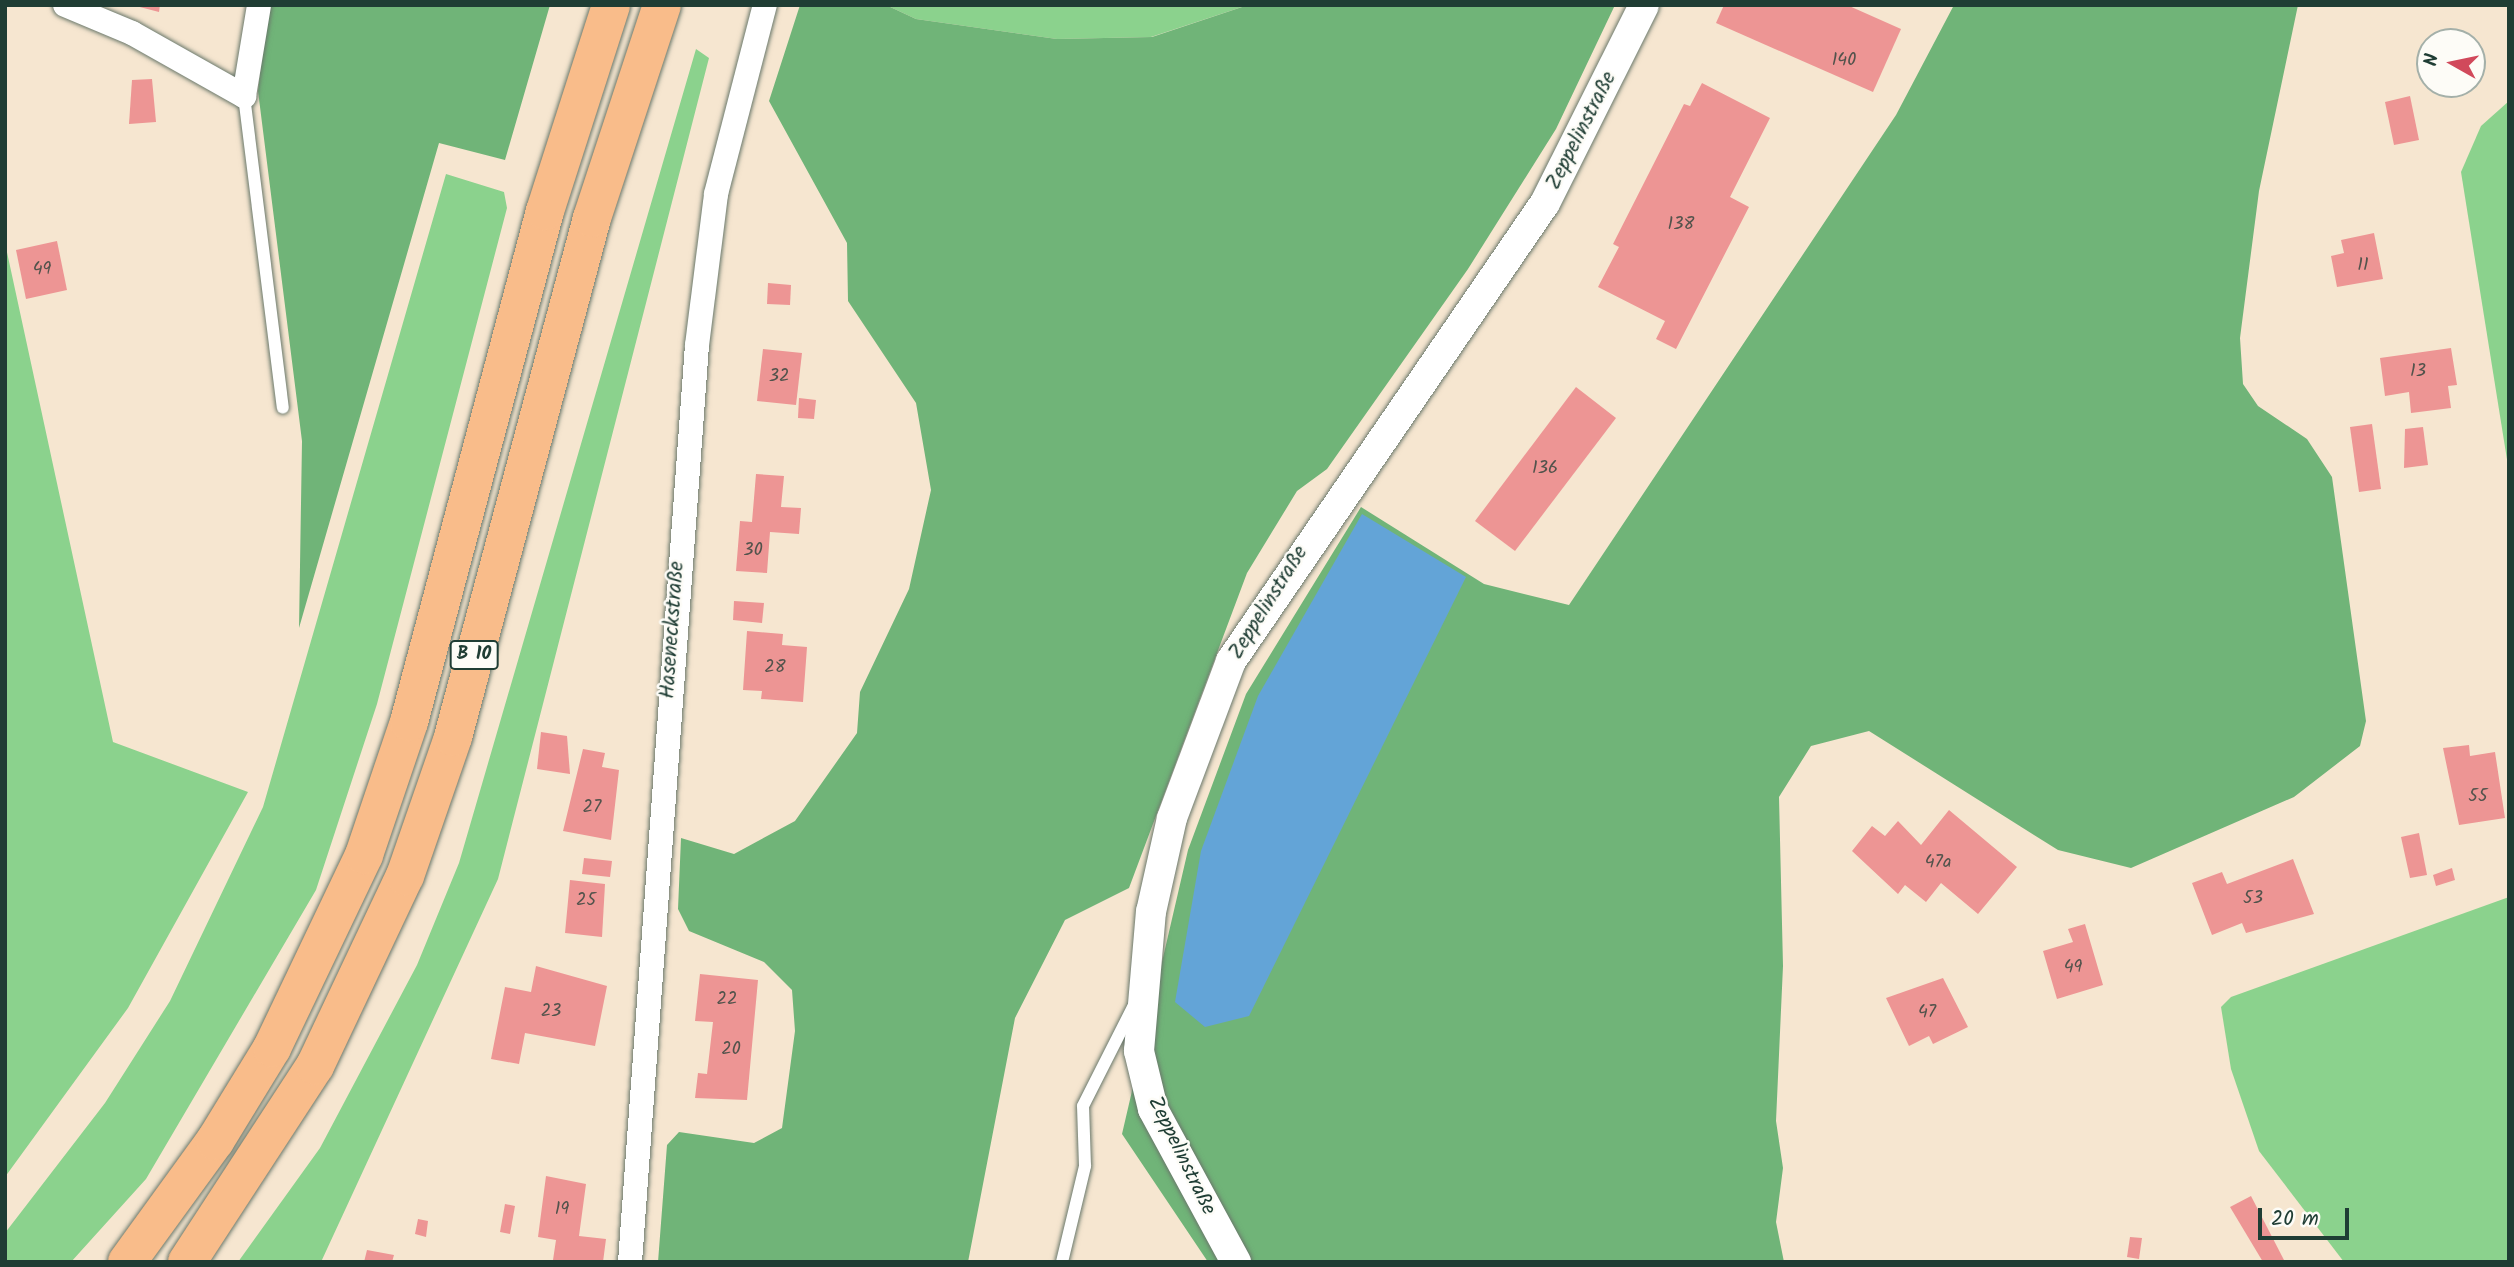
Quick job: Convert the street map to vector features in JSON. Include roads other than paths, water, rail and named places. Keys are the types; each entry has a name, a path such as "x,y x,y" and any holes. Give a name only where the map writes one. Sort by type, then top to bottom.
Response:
{"highway":[{"name":"B 10","path":"127,1262 215,1141 272,1048 364,855 409,722 545,211 611,5"},
{"name":"B 10","path":"187,1262 315,1066 405,876 453,737 592,218 662,5"}],"street":[{"path":"65,5 132,33 244,96 259,5"},
{"name":"Haseneckstraße","path":"630,1262 697,345 716,194 765,5"},
{"name":"Zeppelinstraße","path":"1236,1262 1153,1109 1139,1051 1140,994 1172,818 1231,661 1545,203 1644,5"}],"lane":[{"path":"244,96 283,408"},
{"path":"1062,1262 1085,1166 1083,1106 1140,994"}],"water":[{"path":"1362,514 1466,577 1249,1016 1205,1027 1175,1002 1201,851 1258,696"}]}
